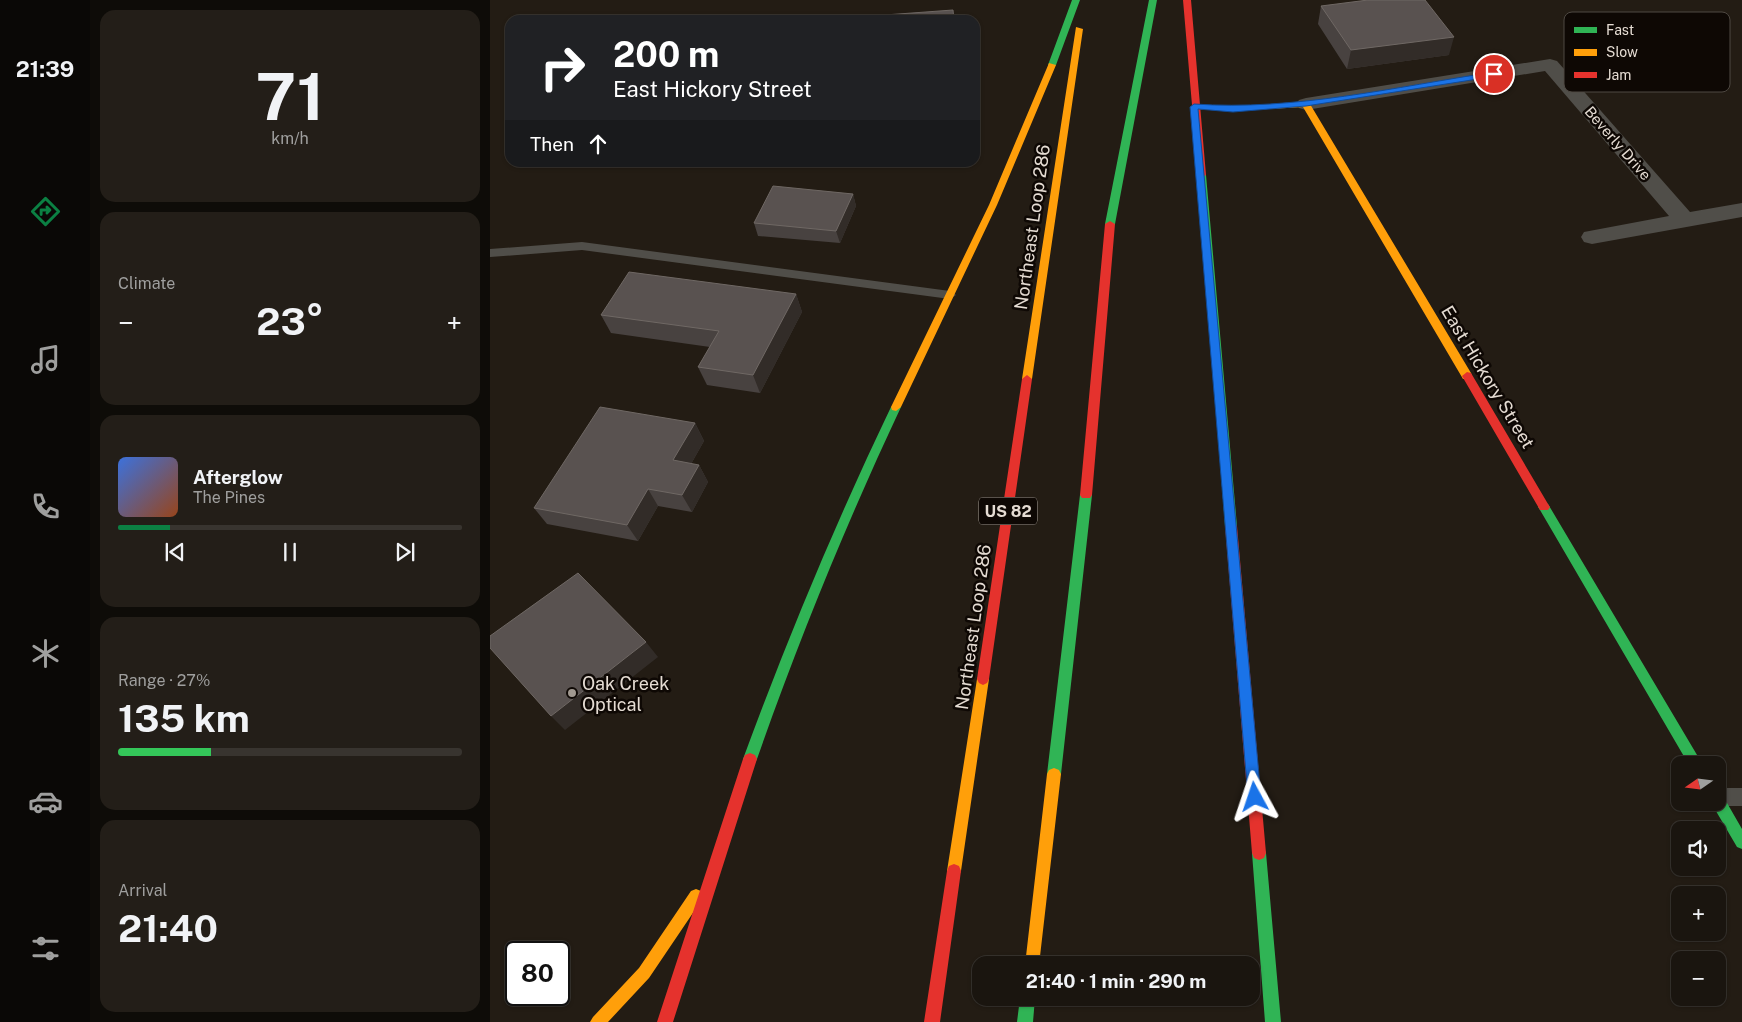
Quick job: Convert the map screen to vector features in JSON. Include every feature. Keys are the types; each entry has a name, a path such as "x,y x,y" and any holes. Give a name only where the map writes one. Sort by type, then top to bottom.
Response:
{"main road":[{"path":"665,1022 712,872 772,692 844,514 1010,170 1057,57 1076,0"},
{"name":"Northeast Loop 286","path":"932,1022 1084,0"},
{"path":"1033,956 1084,510 1108,235 1153,0"},
{"path":"1187,0 1194,107 1273,1022"},
{"path":"1194,107 1233,109 1306,104"},
{"name":"East Hickory Street","path":"1306,104 1691,756"},
{"path":"1725,811 1742,842"},
{"path":"598,1022 644,974 712,872"},
{"path":"1026,1022 1027,1006"}],"street":[{"name":"Beverly Drive","path":"1306,104 1550,65 1564,81"},
{"name":"Beverly Drive","path":"1574,92 1685,220"},
{"path":"1592,238 1742,210"}],"lane":[{"path":"490,253 582,246 950,295"},
{"path":"1726,798 1742,797"}],"building":[{"path":"1368,0 1425,0 1454,37 1351,50 1321,6"},
{"path":"953,10 954,15 885,15"},
{"path":"773,186 853,194 836,231 754,223"},
{"path":"629,272 796,294 753,375 698,367 719,331 601,315"},
{"path":"600,407 695,423 673,460 699,465 682,495 648,489 627,525 534,508"},
{"name":"Oak Creek Optical","path":"578,573 646,642 551,716 490,648 490,636"}],"traffic: fast":[{"path":"1052,65 1076,0"},
{"path":"1110,224 1153,0"},
{"path":"1202,175 1231,526"},
{"path":"750,759 818,581 875,450 896,407"},
{"path":"1054,774 1086,495"},
{"path":"1544,507 1691,756"},
{"path":"1724,811 1742,842"},
{"path":"1259,853 1273,1022"},
{"path":"1025,1022 1027,1006"}],"traffic: slow":[{"path":"1027,379 1079,29"},
{"path":"896,407 993,205 1052,65"},
{"path":"1194,107 1233,109 1306,104 1467,376"},
{"path":"954,871 983,679"},
{"path":"1033,956 1054,774"},
{"path":"598,1022 644,973 696,896"}],"traffic: jam":[{"path":"1187,0 1202,175"},
{"path":"1086,495 1110,224"},
{"path":"1467,376 1544,507"},
{"path":"983,679 1027,379"},
{"path":"1231,526 1259,853"},
{"path":"665,1022 750,759"},
{"path":"932,1022 954,871"}],"place":[{"name":"Oak Creek Optical","path":"572,693"}],"route":[{"path":"1255,797 1194,107 1233,109 1306,104 1494,74"}]}
